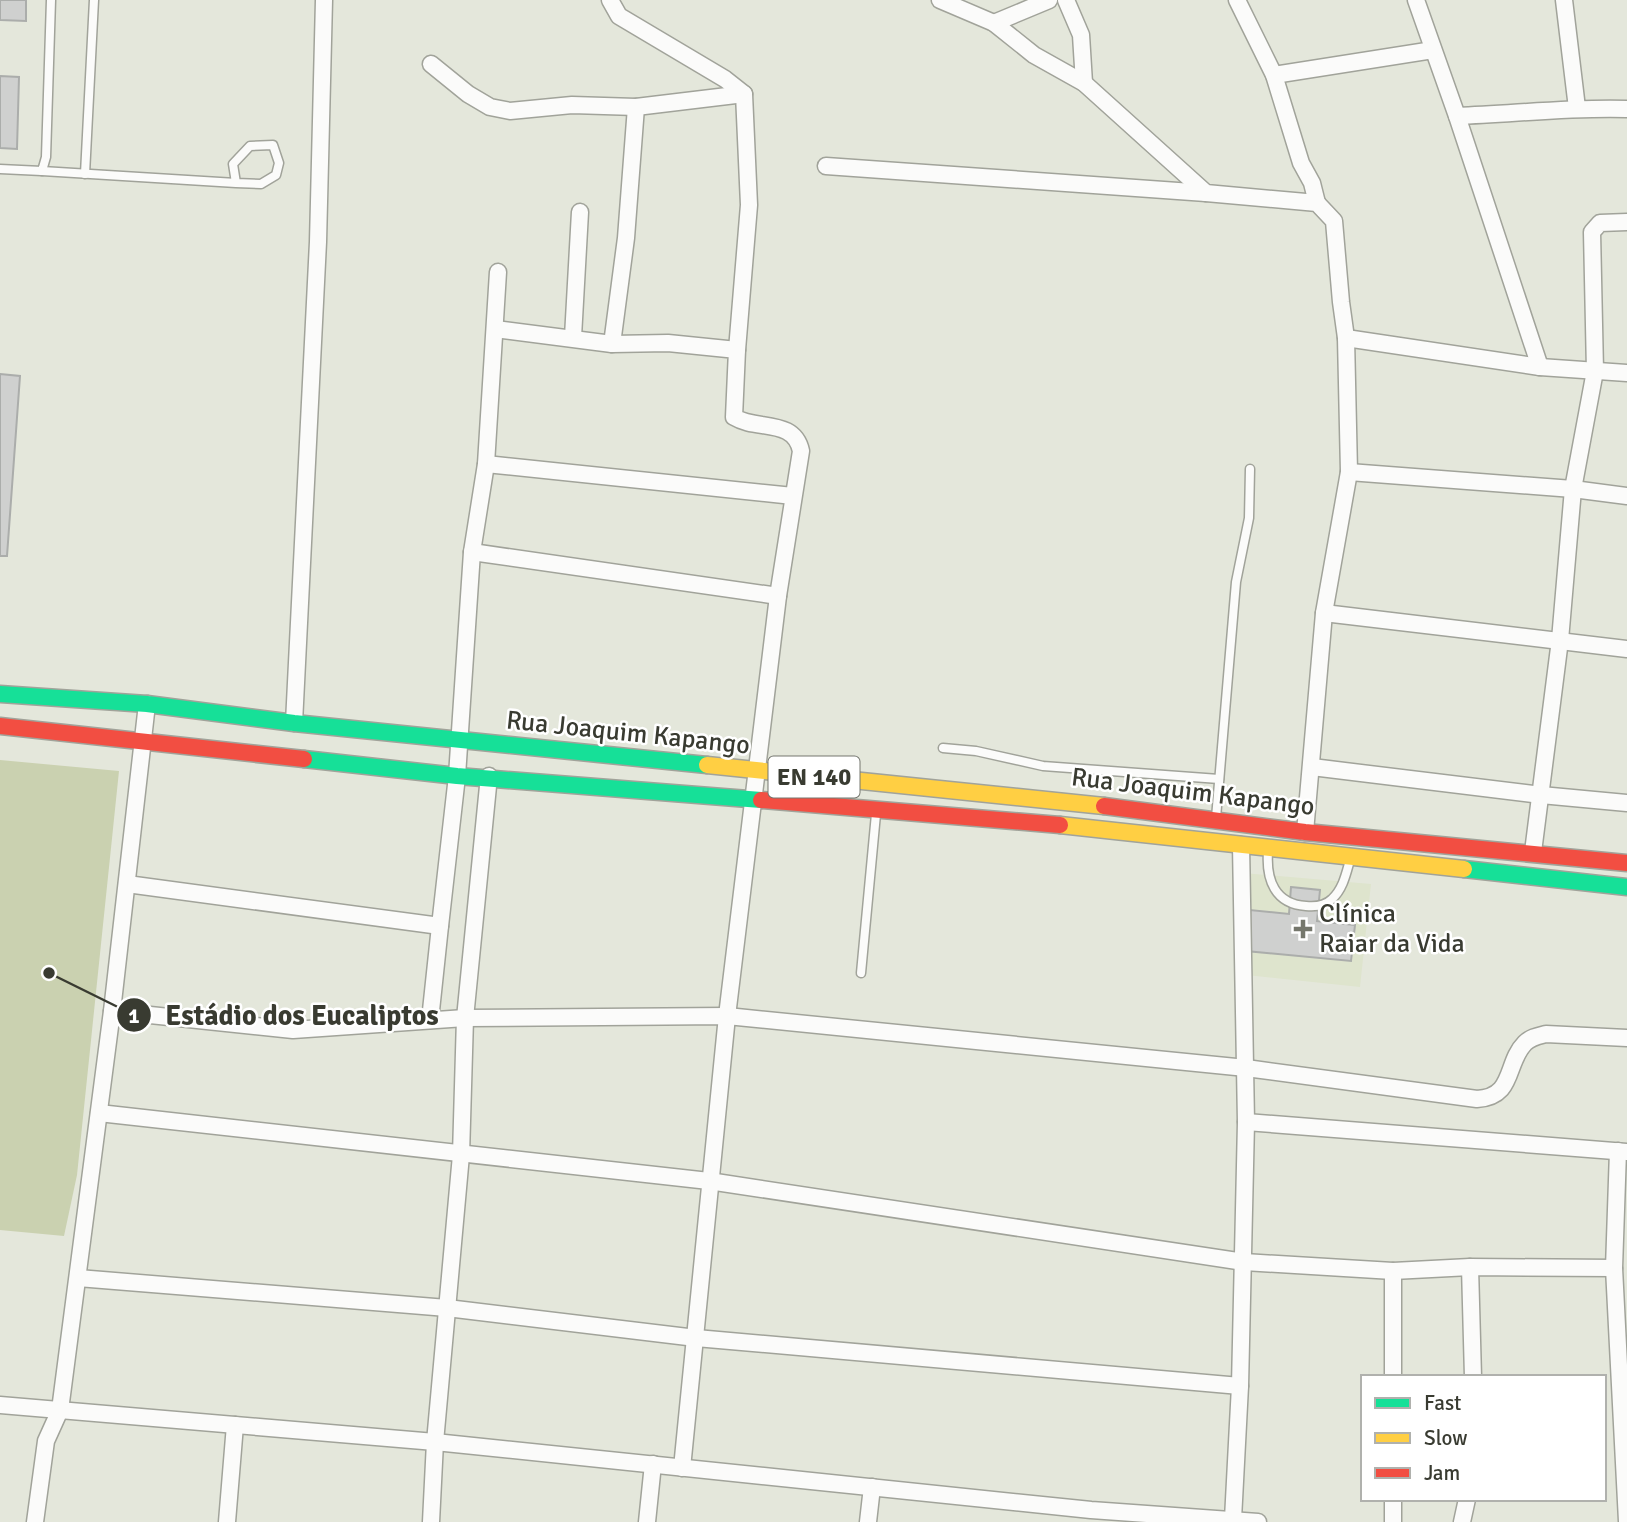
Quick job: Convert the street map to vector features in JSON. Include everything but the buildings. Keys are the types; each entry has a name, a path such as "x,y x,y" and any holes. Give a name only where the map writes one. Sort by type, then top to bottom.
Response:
{"main road":[{"name":"Rua Joaquim Kapango","path":"0,694 147,704 460,741 1052,799 1305,832 1627,863"},
{"name":"Rua Joaquim Kapango","path":"0,726 457,776 489,776 876,811 1043,822 1627,887"}],"street":[{"path":"294,723 318,242 324,0"},
{"path":"610,0 619,16 724,79 744,94"},
{"path":"940,0 994,23 1034,55 1084,83 1206,193"},
{"path":"994,23 1049,0"},
{"path":"1066,0 1081,35 1084,83"},
{"path":"1237,0 1274,75 1301,163 1316,193 1317,203 1334,221 1346,338 1349,472 1324,613 1305,832"},
{"path":"1416,0 1540,367"},
{"path":"1564,0 1577,108"},
{"path":"1274,75 1433,50"},
{"path":"432,64 468,94 490,107 510,111 572,104 636,107 744,94"},
{"path":"682,1468 727,1016 778,596 801,452 794,435 775,426 734,417 749,205 744,94"},
{"path":"612,344 626,238 636,107"},
{"path":"1457,116 1522,114 1577,108 1627,109"},
{"path":"826,166 1317,203"},
{"path":"573,337 580,212"},
{"path":"1533,852 1560,640 1573,489 1595,371 1592,232 1600,223 1627,222"},
{"path":"429,1020 457,776 472,552 486,464 498,272"},
{"path":"495,329 612,344 668,343 737,349"},
{"path":"1346,338 1540,367 1627,373"},
{"path":"486,464 793,496"},
{"path":"1349,472 1573,489 1627,496"},
{"path":"472,552 778,596"},
{"path":"1324,613 1627,649"},
{"path":"35,1522 46,1441 60,1410 112,1011 147,704"},
{"path":"1312,767 1627,803"},
{"path":"431,1522 435,1442 461,1154 465,1018 489,776"},
{"path":"1233,1518 1244,1262 1247,1068 1241,845"},
{"path":"127,884 440,926"},
{"path":"112,1011 293,1030 465,1018 727,1016 1247,1068 1485,1099 1501,1090 1512,1072 1518,1053 1525,1043 1534,1037 1546,1034 1627,1038"},
{"path":"99,1113 709,1181 1244,1262 1393,1271 1470,1267 1614,1268"},
{"path":"1246,1122 1623,1151 1614,1268 1627,1521"},
{"path":"1470,1267 1473,1375"},
{"path":"1393,1271 1393,1375"},
{"path":"78,1278 447,1308 696,1338 1240,1386"},
{"path":"0,1405 435,1442 653,1464 872,1487 1091,1516 1233,1518 1258,1522"},
{"path":"227,1522 235,1425"},
{"path":"648,1522 653,1464"},
{"path":"868,1522 872,1487"},
{"path":"1392,1522 1393,1501"},
{"path":"1462,1522 1467,1501"}],"lane":[{"path":"42,171 46,157 51,0"},
{"path":"85,174 94,0"},
{"path":"0,169 236,183 261,184 276,175 279,163 273,145 250,146 233,164 236,183"},
{"path":"1216,821 1236,582 1249,518 1250,469"},
{"path":"943,748 976,751 1043,766 1219,779"},
{"path":"861,973 876,811"},
{"path":"1268,849 1267,868 1274,890 1284,900 1304,906 1319,906 1331,901 1345,880 1351,858"}],"shaded area":[{"path":"0,760 119,771 77,1175 64,1236 0,1230"},
{"name":"Clínica Raiar da Vida","path":"1243,873 1371,884 1360,987 1237,974"}],"traffic: fast":[{"path":"0,694 147,704 294,723 707,765"},
{"path":"304,759 457,776 761,800"},
{"path":"1464,869 1627,887"}],"traffic: slow":[{"path":"707,765 1104,806"},
{"path":"1060,825 1464,869"}],"traffic: jam":[{"path":"0,726 304,759"},
{"path":"761,800 1060,825"},
{"path":"1104,806 1305,832 1627,863"}],"place":[{"name":"Clínica Raiar da Vida","path":"1303,929"},
{"name":"Estádio dos Eucaliptos","path":"49,973"}]}
